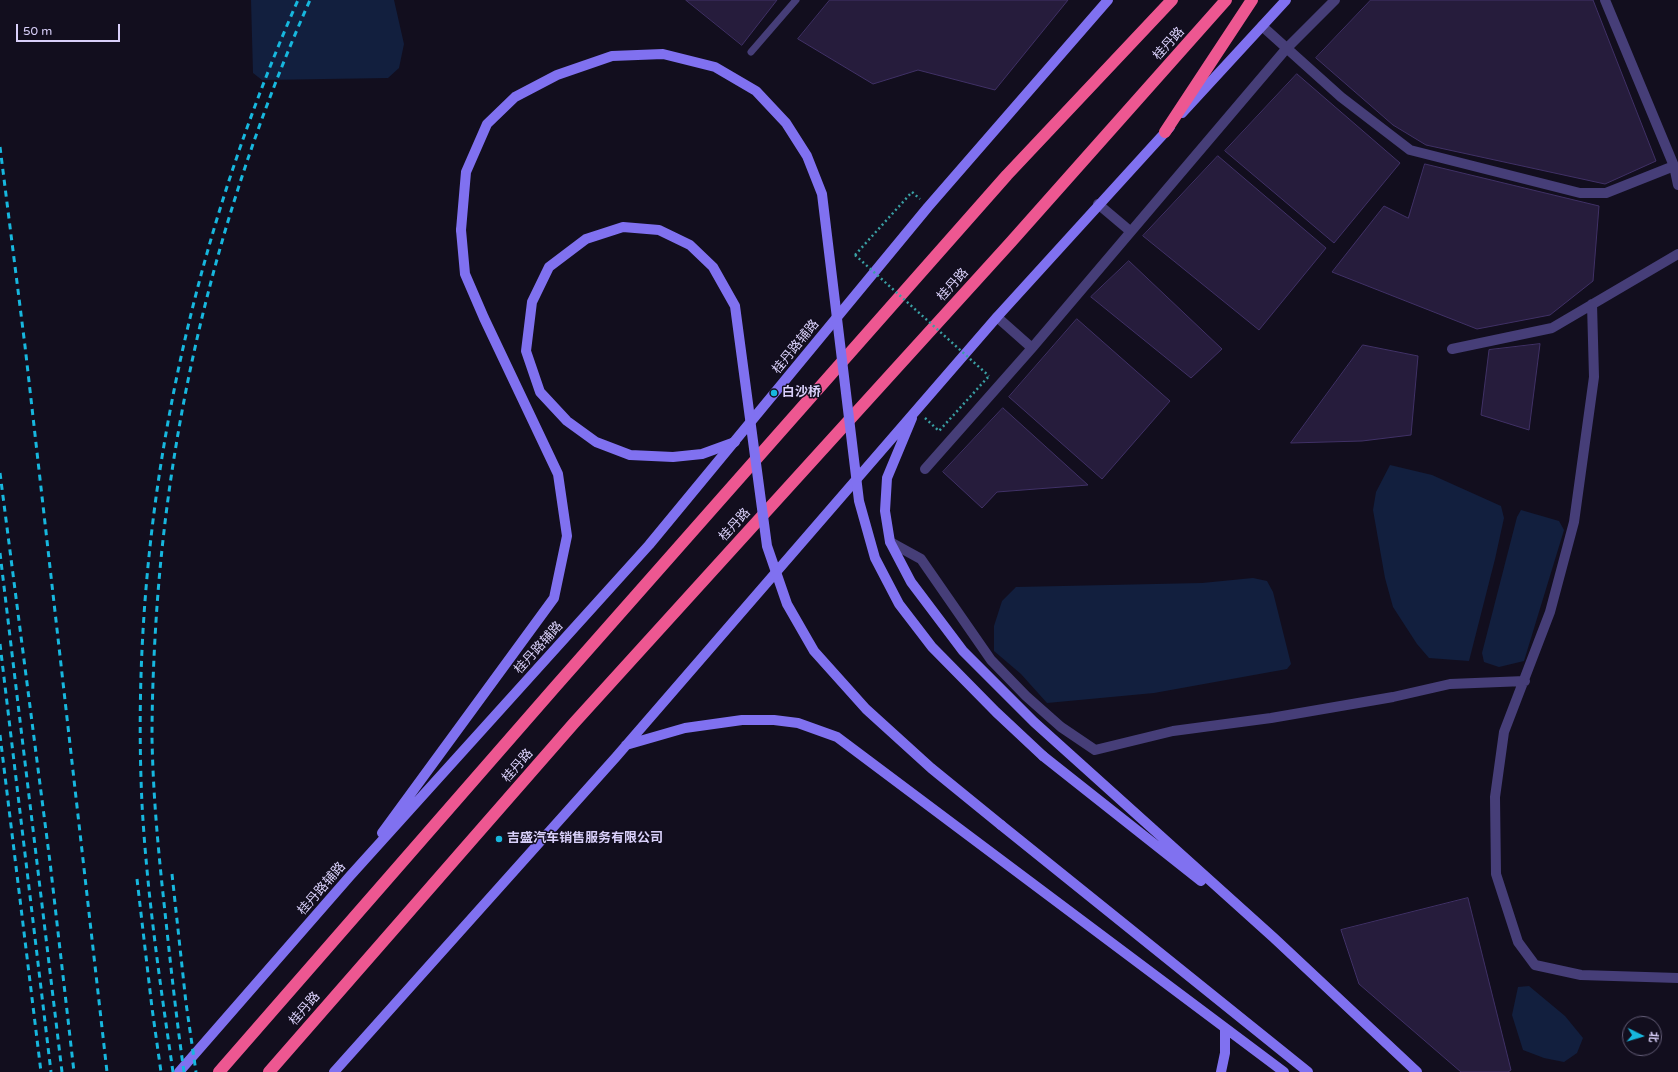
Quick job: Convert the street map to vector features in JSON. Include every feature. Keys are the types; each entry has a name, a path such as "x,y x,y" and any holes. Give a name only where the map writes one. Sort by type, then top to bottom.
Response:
{"highway":[{"name":"桂丹路","path":"219,1072 560,681 1007,175 1172,0"},
{"name":"桂丹路","path":"269,1072 574,723 1005,248 1226,0"},
{"path":"1164,132 1252,0"}],"main road":[{"name":"桂丹路辅路","path":"179,1072 350,876 650,545 907,232 1108,0"},
{"path":"334,1072 626,745 997,317 1098,204 1286,0"},
{"path":"350,876 554,598 567,536 558,474 484,318 465,274 461,230 466,172 487,124 514,97 557,74 612,56 663,54 715,67 756,91 786,123 807,156 822,194 859,501 875,558 899,604 932,646 996,712 1044,756 1274,938"},
{"path":"735,442 702,454 673,457 630,455 596,442 567,421 540,392 526,351 532,302 549,267 586,239 623,227 659,230 690,245 713,267 735,306 767,546 787,604 814,651 866,709 931,768 1308,1072"},
{"path":"916,410 888,478 884,511 890,542 911,582 964,651 1034,722 1274,938 1417,1072"},
{"path":"626,745 685,728 742,720 774,720 798,723 837,737 1284,1072"},
{"path":"1221,1072 1225,1053 1225,1028"}],"street":[{"path":"925,469 1032,348 1286,48 1335,0"},
{"path":"1606,0 1674,166 1678,185"},
{"path":"1262,26 1341,97 1410,150 1580,193 1606,194 1674,166"},
{"path":"1098,204 1130,231"},
{"path":"1452,349 1552,328 1678,254"},
{"path":"1592,304 1594,377 1574,522 1550,612 1525,681 1504,732 1495,797 1496,874 1518,942 1535,965 1581,974 1678,978"},
{"path":"997,317 1032,348"},
{"path":"890,542 921,559 991,660 1026,696 1061,727 1095,750 1174,731 1271,718 1393,697 1450,684 1525,681"}],"lane":[{"path":"751,52 796,0"}],"path":[{"path":"912,192 855,255 989,376 939,431 916,410"}],"water":[{"path":"251,0 394,0 404,44 399,68 388,78 262,80 253,73"},
{"path":"1390,465 1432,475 1501,506 1504,518 1469,661 1429,658 1417,644 1393,607 1385,578 1373,510 1376,492"},
{"path":"1521,510 1559,521 1564,530 1524,661 1499,667 1484,662 1482,653 1517,517"},
{"path":"1253,578 1267,581 1273,592 1291,664 1287,669 1154,693 1047,703 1021,674 994,651 994,626 1002,601 1016,587 1202,583"},
{"path":"1529,986 1565,1016 1583,1038 1577,1053 1564,1062 1544,1058 1523,1050 1512,1015 1518,987"}],"building":[{"path":"686,0 777,0 742,45"},
{"path":"830,0 1068,0 995,90 918,70 873,84 798,39"},
{"path":"1371,0 1593,0 1656,161 1605,184 1426,145 1393,125 1316,58"},
{"path":"1297,74 1400,163 1334,243 1225,151"},
{"path":"1218,156 1326,248 1259,330 1143,236"},
{"path":"1425,164 1599,206 1593,281 1550,315 1477,329 1332,272 1384,206 1408,218"},
{"path":"1129,261 1222,349 1191,378 1091,297"},
{"path":"1077,319 1170,401 1102,479 1009,397"},
{"path":"1540,344 1529,430 1481,415 1489,350"},
{"path":"1363,345 1418,356 1411,435 1362,441 1291,443"},
{"path":"1003,408 1088,485 997,492 982,508 943,472"},
{"path":"1468,898 1511,1070 1508,1072 1461,1072 1359,984 1341,930"}],"railway":[{"path":"173,1072 151,905 142,804 140,701 145,597 156,495 174,393 196,292 225,193 259,96 298,0"},
{"path":"184,1072 173,988 162,882 156,820 153,759 152,722 154,656 164,528 175,450 207,296 228,221 252,146 280,72 310,0"},
{"path":"0,147 25,346 107,1072"},
{"path":"0,473 50,862 74,1072"},
{"path":"0,553 62,1072"},
{"path":"0,644 51,1072"},
{"path":"0,735 41,1072"},
{"path":"172,874 186,1003 196,1072"},
{"path":"137,879 161,1072"}],"place":[{"name":"白沙桥","path":"774,393"},
{"name":"吉盛汽车销售服务有限公司","path":"499,839"}]}
